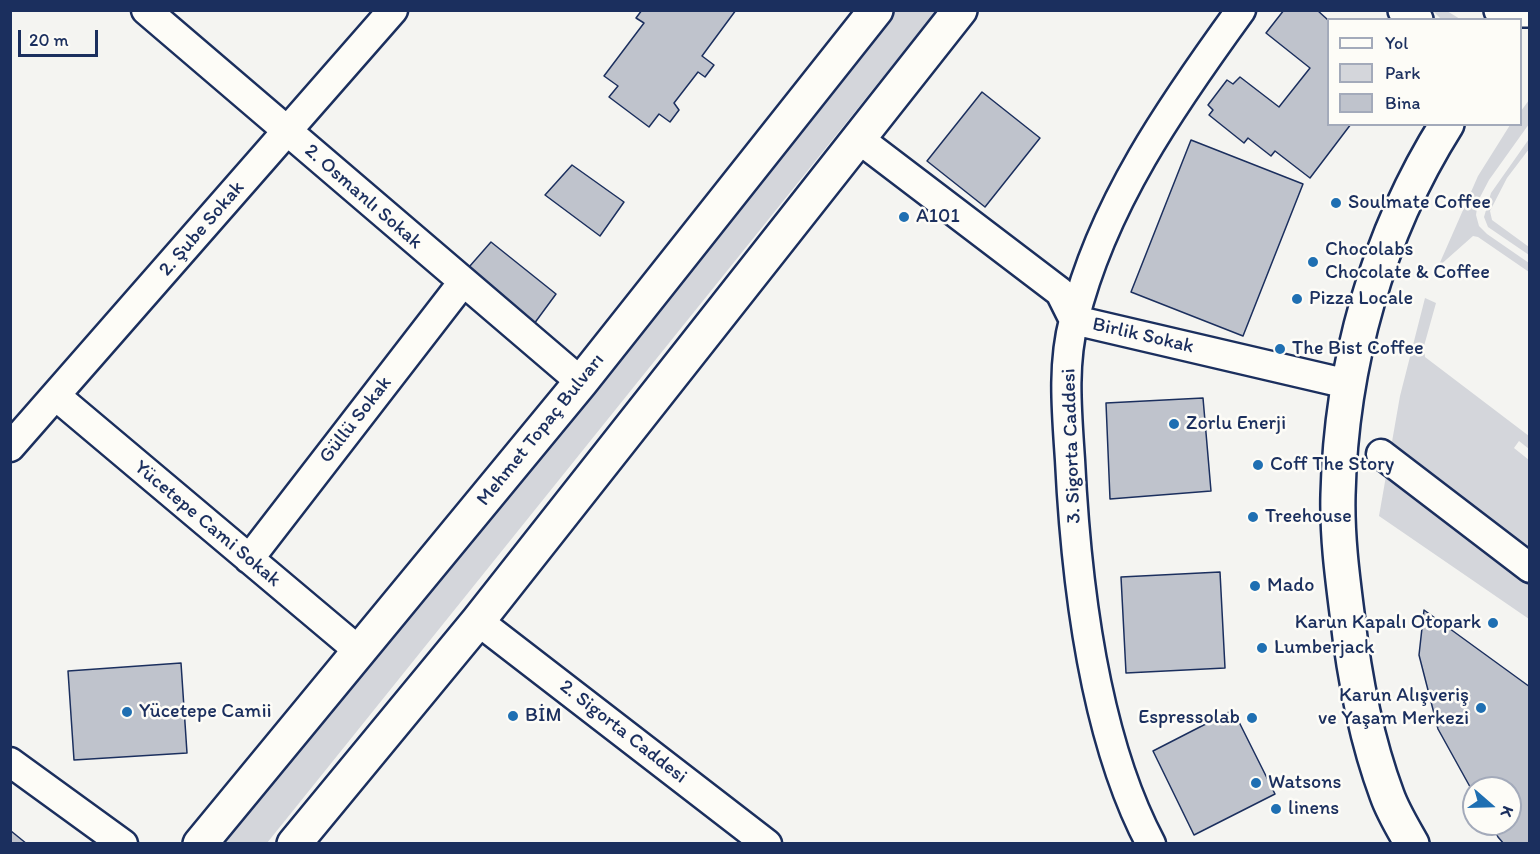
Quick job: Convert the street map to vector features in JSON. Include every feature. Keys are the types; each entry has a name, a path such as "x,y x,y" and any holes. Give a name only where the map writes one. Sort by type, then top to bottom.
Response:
{"main road":[{"name":"Mehmet Topaç Bulvarı","path":"200,843 581,382 876,10"},
{"path":"294,843 478,621 960,10"},
{"path":"1501,10 1529,10"},
{"path":"1412,843 1387,797 1361,713 1339,549 1340,441 1348,384 1361,322 1380,261 1406,200 1446,126"}],"street":[{"name":"2. Osmanlı Sokak","path":"146,10 581,382"},
{"name":"2. Şube Sokak","path":"10,447 393,10"},
{"name":"3. Sigorta Caddesi","path":"1151,843 1118,768 1090,646 1078,561 1067,408 1068,354 1074,320 1099,245 1132,176 1173,104 1241,10"},
{"name":"Birlik Sokak","path":"859,139 1060,292 1074,320 1348,384"},
{"name":"Güllü Sokak","path":"249,559 463,282"},
{"name":"Yücetepe Cami Sokak","path":"56,396 359,651"},
{"path":"1381,454 1530,568"},
{"name":"2. Sigorta Caddesi","path":"478,621 767,843"},
{"path":"10,762 123,843"}],"green space":[{"path":"893,11 936,11 267,843 224,844"},
{"path":"1433,11 1447,11 1458,18 1440,18"},
{"path":"1529,100 1529,124 1489,180 1478,201 1476,215 1479,226 1487,234 1529,263 1529,272 1478,237 1473,236 1438,267 1478,176 1509,126 1522,126 1522,110"},
{"path":"1529,139 1529,149 1507,178 1490,211 1492,220 1529,247 1529,255 1488,227 1484,217 1491,193"},
{"path":"1425,298 1436,303 1424,346 1425,357 1529,436 1529,449 1519,441 1514,448 1529,460 1529,619 1379,516 1400,396"}],"building":[{"path":"642,10 736,10 702,56 714,65 705,77 698,72 674,103 679,110 670,122 659,114 649,127 609,97 618,86 604,76 644,23 636,18"},
{"path":"1284,10 1317,10 1327,19 1327,126 1349,126 1310,178 1275,151 1271,156 1248,138 1244,143 1209,115 1213,110 1208,105 1227,80 1233,84 1240,77 1279,107 1310,68 1266,33"},
{"path":"982,92 1040,138 985,207 927,161"},
{"path":"1191,140 1303,184 1243,336 1131,292"},
{"path":"572,165 624,202 600,236 545,195"},
{"path":"491,242 556,294 531,328 462,275"},
{"path":"1203,398 1211,491 1110,499 1106,403"},
{"path":"1220,572 1225,668 1126,673 1121,577"},
{"name":"Karun Alışveriş ve Yaşam Merkezi","path":"1424,610 1530,687 1530,844 1504,844 1497,836 1522,836 1522,776 1464,776 1438,729 1419,655"},
{"name":"Yücetepe Camii","path":"181,663 187,753 74,760 68,671"},
{"path":"1233,710 1275,794 1194,835 1153,751"},
{"path":"11,831 27,844 10,844"}],"place":[{"name":"Soulmate Coffee","path":"1336,203"},
{"name":"A101","path":"904,217"},
{"name":"Chocolabs Chocolate & Coffee","path":"1313,262"},
{"name":"Pizza Locale","path":"1297,299"},
{"name":"The Bist Coffee","path":"1280,349"},
{"name":"Zorlu Enerji","path":"1174,424"},
{"name":"Coff The Story","path":"1258,465"},
{"name":"Treehouse","path":"1253,517"},
{"name":"Mado","path":"1255,586"},
{"name":"Karun Kapalı Otopark","path":"1493,623"},
{"name":"Lumberjack","path":"1262,648"},
{"name":"Karun Alışveriş ve Yaşam Merkezi","path":"1481,708"},
{"name":"Yücetepe Camii","path":"127,712"},
{"name":"BİM","path":"513,716"},
{"name":"Espressolab","path":"1252,718"},
{"name":"Watsons","path":"1256,783"},
{"name":"linens","path":"1276,809"}]}
